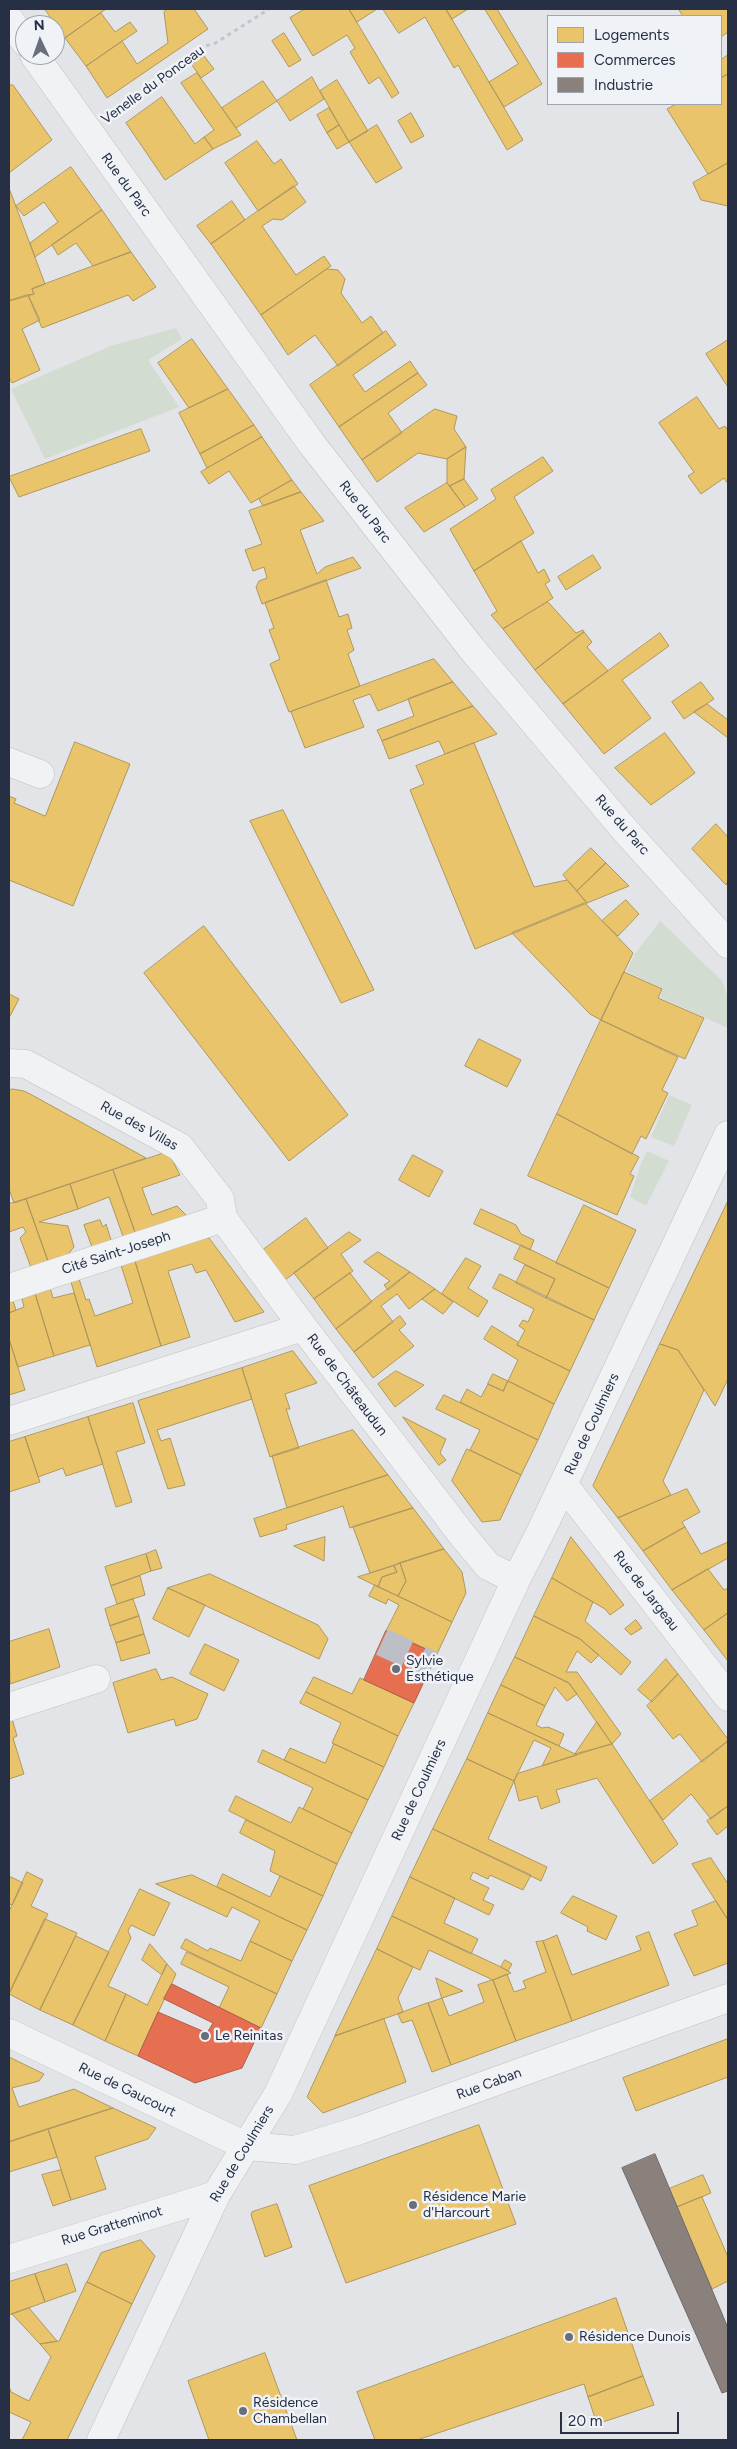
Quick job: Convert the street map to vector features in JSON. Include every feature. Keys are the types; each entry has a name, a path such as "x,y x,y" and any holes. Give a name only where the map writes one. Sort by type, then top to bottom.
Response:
{"street":[{"name":"Rue du Parc","path":"41,65 311,443 472,649 624,829 728,944"},
{"path":"9,762 40,774"},
{"name":"Rue des Villas","path":"9,1063 26,1064 180,1147 220,1199 223,1218 303,1328"},
{"name":"Rue de Coulmiers","path":"101,2440 216,2195 278,2094 516,1580 564,1485 728,1135"},
{"name":"Cité Saint-Joseph","path":"9,1288 223,1218"},
{"name":"Rue de Châteaudun","path":"9,1421 303,1328 488,1566 516,1580"},
{"name":"Rue de Jargeau","path":"564,1485 728,1698"},
{"path":"9,1707 96,1679"},
{"name":"Rue Caban","path":"246,2146 295,2150 360,2130 728,1998"},
{"name":"Rue de Gaucourt","path":"9,2034 246,2146"},
{"name":"Rue Gratteminot","path":"9,2259 216,2195"}],"path":[{"name":"Venelle du Ponceau","path":"88,132 178,69 186,57 204,46 214,44 269,9"}],"shaded area":[{"path":"176,328 182,339 148,360 179,407 45,459 11,389 111,346"},
{"path":"660,921 723,982 728,999 728,1028 660,997 663,989 626,971 635,954"},
{"path":"669,1095 692,1105 674,1146 651,1137"},
{"path":"647,1151 669,1161 646,1206 630,1197"}],"building: Logements":[{"path":"45,9 106,9 65,38 65,15 49,15"},
{"path":"168,9 194,9 208,29 107,98 86,66 122,41 137,64 168,43 164,12"},
{"path":"305,9 349,9 399,93 392,98 379,77 369,84 350,52 355,48 347,35 313,56 290,18"},
{"path":"349,9 377,9 357,22"},
{"path":"383,9 446,9 523,140 507,150 458,65 454,68 425,17 399,33"},
{"path":"446,9 468,9 452,19"},
{"path":"485,9 497,9 542,84 504,107 489,82 518,64"},
{"path":"679,9 728,9 728,32 722,36 722,15 682,15"},
{"path":"101,13 115,32 130,22 137,31 86,66 65,38"},
{"path":"284,33 301,60 289,67 272,41"},
{"path":"728,55 728,74 722,77 722,59"},
{"path":"204,56 214,69 201,78 192,65"},
{"path":"197,73 241,135 213,149 204,137 214,130 181,83"},
{"path":"728,74 728,163 708,174 667,109 674,105 722,105 722,77"},
{"path":"312,77 324,99 290,121 277,101"},
{"path":"337,80 368,131 349,142 320,91"},
{"path":"263,81 277,101 236,128 222,108"},
{"path":"9,85 13,85 52,140 9,173"},
{"path":"162,97 195,144 204,137 213,149 165,180 126,123"},
{"path":"329,108 339,125 327,133 317,115"},
{"path":"411,113 424,136 411,143 398,121"},
{"path":"339,125 349,142 337,149 327,133"},
{"path":"377,125 402,168 376,183 349,142"},
{"path":"257,141 274,164 281,159 298,184 258,211 225,163"},
{"path":"728,163 728,206 701,200 693,183"},
{"path":"71,167 102,210 35,257 30,243 58,222 44,202 24,216 16,206"},
{"path":"294,186 306,202 282,220 273,219 262,226 296,275 324,256 331,266 261,315 211,244"},
{"path":"9,188 45,284 32,289 34,294 9,301"},
{"path":"232,201 245,220 211,244 197,226"},
{"path":"102,210 131,252 93,266 76,243 58,255 52,245"},
{"path":"131,252 156,287 133,301 128,295 42,328 28,295 34,294 32,289"},
{"path":"327,269 338,270 345,279 341,293 362,323 371,316 383,333 338,366 315,335 288,355 261,315"},
{"path":"28,295 40,320 22,329 40,370 12,383 9,377 9,301"},
{"path":"386,331 396,345 353,375 365,392 410,361 418,373 339,427 310,385"},
{"path":"192,339 228,389 189,408 158,363"},
{"path":"728,340 728,387 706,354"},
{"path":"418,373 427,385 388,413 402,433 362,460 339,427"},
{"path":"228,389 254,425 200,454 179,413"},
{"path":"697,397 719,429 725,426 728,431 728,484 724,478 701,494 688,476 694,472 659,423"},
{"path":"435,409 457,416 454,429 466,447 447,459 418,453 377,482 362,460"},
{"path":"254,425 262,437 207,468 200,454"},
{"path":"141,429 150,451 19,497 9,477"},
{"path":"262,437 292,480 251,503 229,471 209,484 201,472"},
{"path":"466,447 464,479 450,486 447,483 447,459"},
{"path":"543,457 553,471 514,497 534,533 474,571 450,529 496,499 491,490"},
{"path":"464,479 478,499 465,507 450,486"},
{"path":"292,480 301,492 263,506 259,499"},
{"path":"447,483 465,507 424,532 405,508"},
{"path":"301,492 324,521 300,530 317,574 325,567 353,557 361,568 262,604 256,587 259,581 267,578 264,567 253,571 245,550 262,544 249,511"},
{"path":"521,541 538,573 544,569 550,581 545,584 553,598 503,629 491,615 497,611 474,571"},
{"path":"593,555 601,568 566,590 558,577"},
{"path":"326,580 339,617 348,614 352,628 347,630 354,650 348,654 360,686 289,712 270,664 280,659 269,630 274,628 265,603"},
{"path":"548,602 576,633 583,630 584,632 535,670 503,629"},
{"path":"584,632 592,642 587,647 608,671 563,704 535,670"},
{"path":"660,633 669,646 622,680 651,718 604,754 563,704"},
{"path":"434,659 453,682 378,711 370,694 353,700 364,727 305,748 291,712"},
{"path":"453,682 473,706 382,741 377,730 414,716 408,699"},
{"path":"701,682 714,699 684,719 672,702"},
{"path":"707,704 728,720 728,738 694,712"},
{"path":"473,706 497,734 445,754 439,741 389,759 382,741"},
{"path":"665,733 695,773 651,805 615,768"},
{"path":"75,742 130,764 73,906 9,880 9,796 16,799 14,803 45,816"},
{"path":"474,743 534,887 567,880 587,903 475,949 410,790 424,784 416,766"},
{"path":"283,810 374,990 341,1003 250,821"},
{"path":"716,824 728,837 728,880 726,885 692,849"},
{"path":"591,848 606,863 577,891 563,875"},
{"path":"606,863 629,886 587,903 577,891"},
{"path":"626,900 639,914 618,936 602,921"},
{"path":"585,903 633,953 601,1020 590,1014 512,933"},
{"path":"204,926 348,1115 289,1161 144,973"},
{"path":"624,972 662,989 658,998 704,1018 685,1059 601,1020"},
{"path":"9,994 19,999 9,1018"},
{"path":"601,1020 678,1057 662,1090 668,1093 646,1139 641,1136 632,1154 557,1114"},
{"path":"479,1039 521,1060 507,1087 465,1066"},
{"path":"12,1089 24,1091 32,1095 146,1158 14,1203 9,1189 9,1091"},
{"path":"557,1114 639,1157 630,1174 634,1176 617,1215 528,1176"},
{"path":"168,1152 180,1175 142,1188 152,1215 177,1206 189,1218 136,1235 113,1170"},
{"path":"413,1155 443,1171 429,1197 399,1180"},
{"path":"113,1170 136,1235 124,1239 109,1197 78,1209 70,1184"},
{"path":"70,1184 78,1209 39,1222 68,1226 74,1247 64,1259 49,1264 26,1199"},
{"path":"26,1199 49,1264 32,1270 20,1238 26,1232 23,1227 9,1232 9,1204"},
{"path":"728,1201 728,1379 715,1406 678,1350 660,1344"},
{"path":"584,1205 636,1230 609,1288 556,1263"},
{"path":"481,1209 516,1225 521,1234 534,1240 530,1250 474,1224"},
{"path":"306,1218 328,1248 285,1280 263,1250"},
{"path":"100,1220 103,1227 106,1224 112,1243 93,1250 84,1225"},
{"path":"349,1232 361,1240 341,1254 353,1271 314,1299 294,1273"},
{"path":"197,1237 209,1238 264,1312 235,1322 206,1270 196,1273 192,1264 168,1271 190,1337 161,1346 134,1258"},
{"path":"521,1245 609,1288 594,1320 546,1298 555,1279 514,1259"},
{"path":"378,1252 410,1272 388,1290 384,1285 390,1281 364,1262"},
{"path":"134,1258 161,1346 97,1367 70,1279 78,1276 86,1300 89,1299 95,1316 133,1303 120,1262"},
{"path":"466,1258 481,1266 468,1288 488,1301 478,1317 442,1294"},
{"path":"525,1265 555,1279 546,1298 516,1283"},
{"path":"410,1272 435,1289 409,1309 397,1294 381,1306 393,1322 354,1352 336,1329"},
{"path":"350,1273 372,1302 336,1329 314,1299"},
{"path":"500,1274 594,1320 570,1371 517,1345 525,1330 519,1326 523,1320 528,1322 534,1309 493,1288"},
{"path":"49,1285 53,1298 74,1293 90,1345 54,1356 34,1290"},
{"path":"435,1289 453,1302 443,1314 422,1299"},
{"path":"34,1290 54,1356 18,1367 9,1339 9,1313 24,1307 21,1295"},
{"path":"12,1298 16,1310 9,1313 9,1299"},
{"path":"400,1316 406,1324 399,1330 414,1346 373,1378 354,1352"},
{"path":"492,1326 518,1342 517,1345 570,1371 554,1404 508,1381 518,1360 484,1339"},
{"path":"9,1339 25,1390 9,1395"},
{"path":"660,1344 678,1350 704,1390 663,1481 671,1495 618,1518 593,1486"},
{"path":"293,1351 317,1383 285,1394 290,1409 286,1409 299,1448 270,1457 242,1368"},
{"path":"242,1368 252,1399 157,1430 161,1441 170,1438 185,1485 168,1489 138,1401"},
{"path":"396,1371 424,1385 395,1407 378,1384"},
{"path":"493,1374 508,1381 503,1391 488,1384"},
{"path":"508,1381 554,1404 538,1440 460,1402 467,1389 481,1397 488,1384 503,1391"},
{"path":"444,1395 538,1440 521,1475 470,1450 480,1430 436,1409"},
{"path":"133,1403 145,1443 116,1452 132,1502 116,1507 88,1417"},
{"path":"88,1417 103,1464 66,1476 63,1468 38,1477 25,1437"},
{"path":"403,1417 446,1439 440,1453 446,1460 439,1465"},
{"path":"353,1430 388,1475 287,1508 272,1456"},
{"path":"25,1437 40,1482 9,1492 9,1442"},
{"path":"467,1449 521,1475 500,1520 482,1522 452,1481"},
{"path":"388,1475 413,1508 350,1528 343,1506 286,1525 287,1529 260,1537 254,1519"},
{"path":"687,1489 700,1512 682,1522 685,1527 643,1551 618,1518"},
{"path":"413,1508 444,1549 370,1573 353,1527"},
{"path":"685,1527 701,1554 728,1542 728,1558 672,1590 643,1551"},
{"path":"325,1537 324,1561 294,1546"},
{"path":"571,1537 624,1605 610,1615 605,1609 552,1578"},
{"path":"444,1549 462,1572 466,1593 452,1622 398,1596 406,1581 400,1563"},
{"path":"156,1550 162,1568 151,1571 146,1554"},
{"path":"146,1554 151,1571 111,1586 105,1567"},
{"path":"400,1563 406,1581 398,1596 378,1587 382,1577 397,1572 394,1566"},
{"path":"394,1566 397,1572 382,1577 378,1587 358,1577"},
{"path":"708,1569 724,1590 728,1588 728,1613 704,1630 672,1590"},
{"path":"210,1574 318,1625 328,1639 319,1659 168,1588"},
{"path":"140,1576 145,1595 117,1604 111,1586"},
{"path":"552,1578 593,1602 585,1621 631,1662 621,1675 580,1639 534,1616"},
{"path":"375,1585 452,1622 437,1654 386,1631 399,1605 388,1599 386,1604 369,1596"},
{"path":"168,1588 205,1605 189,1637 153,1619"},
{"path":"133,1599 139,1616 110,1626 105,1609"},
{"path":"728,1613 728,1661 704,1630"},
{"path":"139,1616 144,1634 116,1643 110,1626"},
{"path":"534,1616 580,1639 599,1655 591,1663 577,1651 566,1672 577,1672 621,1734 612,1744 569,1683 515,1657"},
{"path":"636,1620 642,1628 631,1635 625,1629"},
{"path":"49,1629 60,1667 10,1684 9,1642"},
{"path":"144,1634 150,1653 121,1661 116,1643"},
{"path":"205,1644 239,1660 224,1691 190,1674"},
{"path":"515,1657 569,1683 577,1694 567,1701 555,1687 545,1706 501,1685"},
{"path":"666,1659 678,1674 652,1702 638,1690"},
{"path":"156,1669 161,1680 172,1677 208,1694 197,1719 176,1726 174,1719 128,1733 113,1683"},
{"path":"678,1674 728,1739 702,1762 680,1734 673,1739 647,1706"},
{"path":"314,1677 352,1694 360,1678 414,1703 398,1736 306,1692"},
{"path":"501,1685 545,1706 536,1725 542,1728 548,1727 564,1734 559,1746 488,1713"},
{"path":"306,1692 398,1736 384,1767 332,1743 341,1723 300,1703"},
{"path":"488,1713 577,1755 542,1766 551,1748 534,1740 514,1781 467,1759"},
{"path":"11,1715 17,1736 13,1738 24,1774 9,1779 9,1716"},
{"path":"597,1722 612,1744 575,1754"},
{"path":"728,1741 728,1806 711,1819 691,1794 663,1820 650,1801"},
{"path":"334,1744 384,1767 368,1800 284,1760 290,1748 325,1763"},
{"path":"612,1744 678,1844 653,1864 597,1778 556,1790 560,1802 541,1809 537,1796 519,1801 514,1781 517,1774"},
{"path":"263,1750 368,1800 352,1833 303,1809 313,1788 258,1762"},
{"path":"467,1759 514,1781 488,1839 547,1867 541,1881 433,1829"},
{"path":"236,1796 291,1823 299,1807 352,1833 337,1864 229,1811"},
{"path":"728,1806 728,1826 717,1835 707,1821"},
{"path":"246,1820 337,1864 323,1896 270,1871 275,1851 240,1833"},
{"path":"433,1829 531,1875 523,1890 490,1875 488,1879 473,1872 470,1879 489,1888 483,1900 494,1905 489,1915 410,1877"},
{"path":"711,1858 728,1884 728,1920 692,1864"},
{"path":"27,1872 43,1880 31,1906 48,1914 9,1994 9,1912"},
{"path":"223,1874 270,1897 280,1876 323,1896 307,1930 217,1887"},
{"path":"192,1875 307,1930 292,1961 250,1941 260,1921 232,1907 227,1917 156,1884"},
{"path":"11,1877 23,1883 12,1905 9,1904 9,1881"},
{"path":"410,1877 455,1898 444,1923 478,1939 471,1954 392,1916"},
{"path":"140,1889 170,1903 154,1936 131,1925 128,1931 131,1938 108,1986 126,1994 105,2041 73,2025"},
{"path":"573,1896 617,1916 606,1940 587,1931 588,1927 561,1913"},
{"path":"716,1901 728,1920 728,1963 694,1976 674,1934 698,1925 692,1911"},
{"path":"392,1916 511,1973 493,1980 429,1950 420,1970 413,1967 377,1949"},
{"path":"45,1919 77,1933 40,2010 9,1994"},
{"path":"649,1932 669,1985 572,2021 543,1941 557,1935 572,1975 641,1950 636,1937"},
{"path":"76,1936 109,1952 73,2025 40,2010"},
{"path":"186,1939 208,1951 210,1948 241,1961 250,1941 292,1961 277,1994 181,1948"},
{"path":"543,1941 572,2021 516,2041 493,1980 507,1974 514,1992 526,1988 523,1981 546,1972 536,1942"},
{"path":"150,1944 167,1964 162,1975 142,1960"},
{"path":"377,1949 413,1967 398,1998 403,2012 335,2036"},
{"path":"187,1952 277,1994 261,2028 219,2008 229,1987 181,1964"},
{"path":"505,1960 512,1964 508,1971 501,1967"},
{"path":"167,1964 176,1974 138,2056 105,2041 126,1994 147,2005"},
{"path":"436,1978 463,1991 442,1998"},
{"path":"493,1980 516,2041 451,2065 428,2003 442,1998 449,2016 484,2002 478,1985"},
{"path":"428,2003 451,2065 432,2072 412,2020 402,2023 398,2014"},
{"path":"384,2019 406,2082 323,2113 307,2097 335,2036"},
{"path":"728,2039 728,2077 636,2111 623,2078"},
{"path":"9,2057 44,2074 39,2081 12,2088 19,2107 74,2089 113,2108 9,2142"},
{"path":"113,2108 156,2128 148,2139 95,2157 106,2189 71,2200 48,2129"},
{"name":"Résidence Marie d'Harcourt","path":"479,2125 516,2224 346,2283 309,2186"},
{"path":"48,2129 57,2157 9,2172 9,2142"},
{"path":"61,2170 71,2200 53,2206 42,2175"},
{"path":"703,2175 711,2193 677,2207 669,2189"},
{"path":"702,2197 728,2257 728,2281 712,2289 677,2207"},
{"path":"277,2204 292,2247 265,2257 251,2215 252,2212"},
{"path":"141,2240 155,2256 132,2304 87,2282 101,2253"},
{"path":"67,2264 76,2291 45,2302 35,2274"},
{"path":"35,2274 45,2302 9,2315 9,2282"},
{"path":"87,2282 132,2304 67,2440 22,2440 31,2422 9,2412 9,2386 11,2392 29,2401 51,2357 40,2344 59,2341"},
{"name":"Résidence Dunois","path":"616,2298 643,2376 588,2397 584,2384 417,2440 375,2440 357,2392"},
{"path":"29,2308 57,2341 40,2344 12,2314"},
{"name":"Résidence Chambellan","path":"265,2353 297,2440 209,2440 188,2381"},
{"path":"643,2376 654,2405 597,2424 588,2397"}],"building: Commerces":[{"path":"386,1631 437,1654 414,1703 364,1680"},
{"path":"172,1984 261,2028 242,2068 195,2083 138,2056 158,2012 207,2033 213,2023 164,1999"}],"building: Industrie":[{"path":"655,2154 728,2328 728,2391 722,2393 622,2168"}],"tunnel":[{"path":"382,1642 432,1665"}],"place":[{"name":"Sylvie Esthétique","path":"396,1669"},
{"name":"Le Reinitas","path":"205,2036"},
{"name":"Résidence Marie d'Harcourt","path":"413,2205"},
{"name":"Résidence Dunois","path":"569,2337"},
{"name":"Résidence Chambellan","path":"243,2411"}]}
